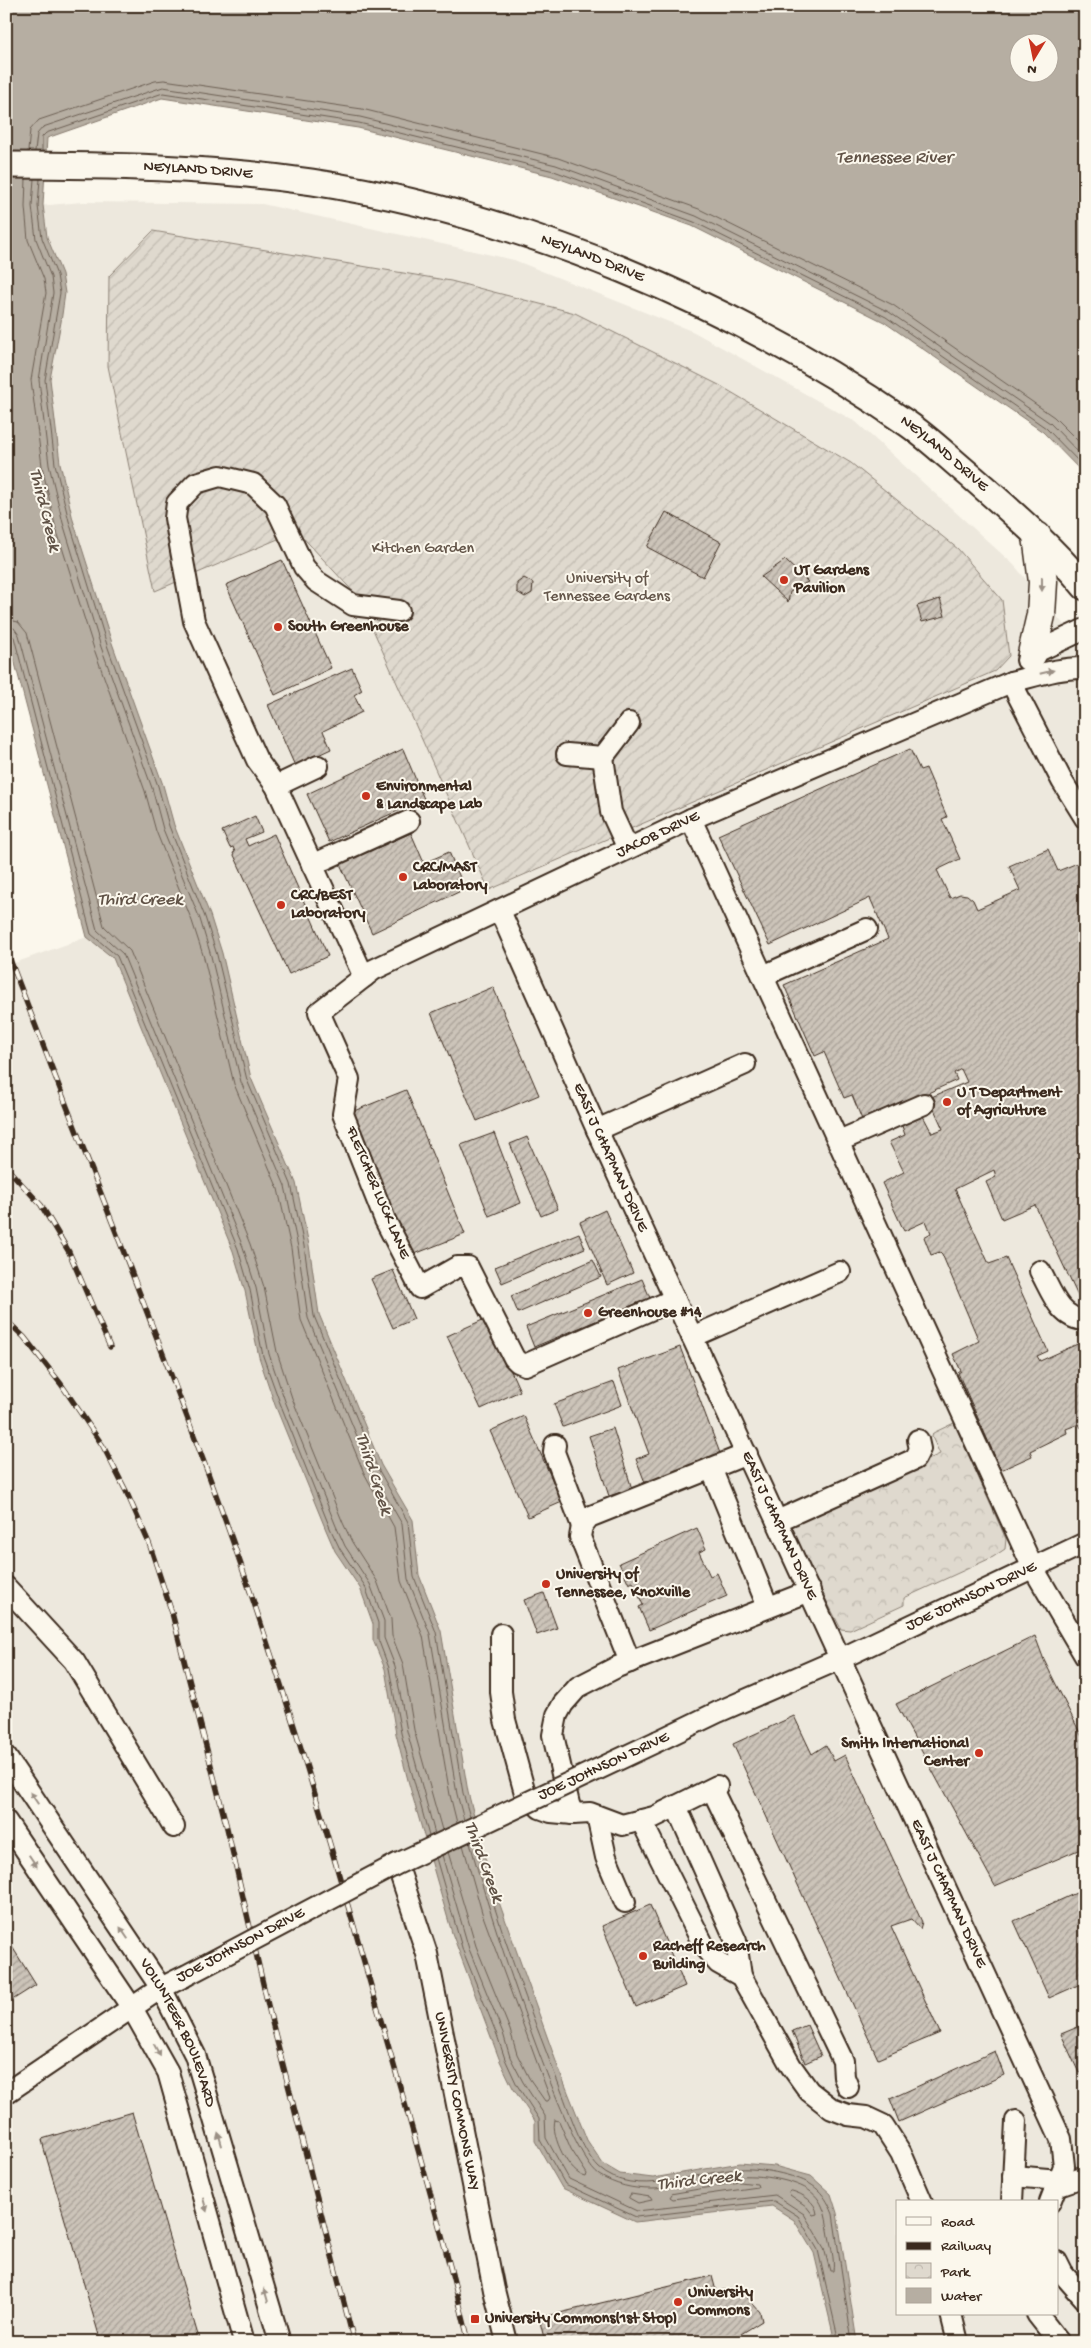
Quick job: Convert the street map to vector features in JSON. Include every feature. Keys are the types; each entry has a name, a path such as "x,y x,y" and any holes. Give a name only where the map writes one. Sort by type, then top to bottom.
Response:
{"highway":[{"path":"1032,654 1041,615 1043,582 1037,536"}],"main road":[{"name":"NEYLAND DRIVE","path":"6,165 161,166 234,172 314,183 402,200 492,224 571,250 656,284 811,361 911,426 1009,509 1085,587"}],"street":[{"path":"368,973 312,865 276,786 257,760 194,621 176,518 177,503 196,483 220,476 253,484 276,505 304,567 316,582 353,605 399,610"},
{"name":"JACOB DRIVE","path":"1011,682 1032,654 1085,629"},
{"name":"JACOB DRIVE","path":"319,1012 368,973 691,819 1011,682 1063,669 1085,668"},
{"path":"1011,682 1062,781 1085,818"},
{"path":"624,840 611,812 603,757 629,724"},
{"path":"567,754 603,757"},
{"path":"276,786 318,766"},
{"path":"691,819 1032,1566 1084,1653"},
{"path":"312,865 409,821"},
{"name":"EAST J CHAPMAN DRIVE","path":"500,911 597,1130 842,1658 1061,2139 1064,2166 1055,2189"},
{"path":"763,976 867,929"},
{"name":"FLETCHER LUCK LANE","path":"319,1012 349,1079 343,1114 385,1220 420,1288 457,1267 468,1267 514,1358 525,1365 675,1299"},
{"path":"597,1130 745,1064"},
{"path":"838,1141 924,1104"},
{"path":"1040,1271 1063,1312 1076,1319 1085,1320"},
{"path":"692,1337 840,1272"},
{"path":"777,1521 915,1458 920,1449 918,1440"},
{"path":"555,1445 554,1452 582,1526"},
{"path":"630,1662 580,1537 582,1526 589,1517 747,1454"},
{"path":"711,1468 768,1607"},
{"name":"JOE JOHNSON DRIVE","path":"6,2092 161,1988 397,1864 726,1708 842,1658 1032,1566 1085,1543"},
{"path":"6,1587 74,1661 174,1827"},
{"path":"574,1814 569,1804 553,1735 557,1715 562,1704 578,1687 630,1662 810,1591"},
{"path":"501,1634 501,1692 505,1720 525,1793 540,1808 551,1812 590,1814 622,1825 654,1817 714,1788 843,2061 844,2077 848,2087"},
{"name":"VOLUNTEER BOULEVARD","path":"6,1757 161,1988 195,2055 280,2342"},
{"path":"676,1806 736,1941 741,1976 791,2066 809,2091 832,2109 848,2115 866,2117 882,2125 901,2153 921,2200"},
{"path":"597,1816 606,1857 626,1902"},
{"path":"641,1820 705,1948 718,1963 741,1976"},
{"name":"VOLUNTEER BOULEVARD","path":"6,1821 132,2008 168,2072 244,2342"},
{"name":"UNIVERSITY COMMONS WAY","path":"397,1864 427,1954 494,2290 508,2342"},
{"path":"1012,2200 1016,2121"},
{"path":"1013,2176 1055,2189 1085,2176"},
{"path":"1058,2264 1063,2274 1085,2299"},
{"path":"952,2316 958,2342"},
{"path":"1039,2316 1059,2342"}],"shaded area":[{"name":"University of Tennessee, Knoxville","path":"82,202 262,204 514,260 694,332 856,422 1014,565 1085,650 1085,2342 6,2342 6,966 87,937 6,629 6,209"}],"green space":[{"name":"University of Tennessee Gardens","path":"153,231 451,281 575,313 719,385 851,463 958,549 1002,600 1009,656 995,671 489,890 359,598 297,531 155,591 108,366 109,276"},
{"path":"954,1423 1006,1539 1005,1549 993,1557 904,1598 904,1605 850,1630 841,1629 791,1531 793,1520 940,1454 932,1437 933,1433"}],"water":[{"path":"6,6 1085,6 1085,475 1043,432 884,322 692,226 552,176 358,128 162,98 47,138 43,205 47,237 62,274 65,293 50,379 60,463 73,520 112,643 163,785 174,825 210,915 222,953 251,1078 296,1183 309,1245 319,1314 381,1465 413,1520 419,1575 441,1631 468,1792 490,1877 558,2067 587,2140 603,2164 620,2174 653,2178 740,2163 774,2166 811,2176 831,2194 837,2213 857,2342 835,2342 814,2253 794,2220 772,2206 635,2222 562,2188 535,2141 535,2121 513,2088 500,2061 452,1933 396,1734 385,1669 373,1640 373,1624 360,1588 335,1551 275,1405 259,1357 245,1291 233,1251 113,958 87,937 6,629"}],"building":[{"path":"666,512 721,542 703,577 647,547"},
{"name":"South Greenhouse","path":"282,560 331,668 275,695 226,585"},
{"name":"UT Gardens Pavilion","path":"785,560 808,582 790,592 788,602 761,577"},
{"path":"524,578 533,583 532,593 525,597 517,592 517,583"},
{"path":"940,599 945,616 922,622 917,606"},
{"path":"352,668 362,690 354,695 362,712 323,731 331,749 295,766 268,705"},
{"name":"Environmental & Landscape Lab","path":"403,749 424,799 329,842 307,794"},
{"path":"910,749 920,770 926,768 947,817 942,819 960,859 937,870 950,898 960,894 967,895 973,900 977,909 1020,890 1009,866 1048,849 1058,871 1080,862 1085,871 1085,935 1082,936 1085,943 1085,1311 1035,1205 1002,1219 986,1182 996,1177 994,1170 955,1189 989,1264 1006,1258 1048,1351 1037,1356 1040,1361 1084,1341 1085,1344 1085,1426 1081,1428 1079,1424 1066,1429 1067,1433 1030,1451 1032,1456 1001,1470 958,1373 961,1371 953,1354 979,1341 942,1254 940,1252 931,1255 924,1237 931,1233 926,1221 904,1231 882,1183 904,1172 889,1142 905,1135 901,1123 922,1114 932,1133 943,1129 929,1098 967,1082 961,1069 954,1073 957,1080 863,1122 852,1095 844,1098 824,1052 815,1056 784,985 888,939 870,898 770,945 718,835"},
{"name":"CRC/BEST Laboratory","path":"255,816 262,832 245,839 248,846 274,834 328,956 289,974 233,853 235,852 233,847 230,848 222,831"},
{"name":"CRC/MAST Laboratory","path":"411,833 424,863 449,852 465,889 372,933 340,864"},
{"path":"493,987 539,1095 477,1121 431,1013"},
{"path":"406,1090 465,1234 407,1257 349,1113"},
{"path":"494,1133 521,1203 489,1216 461,1145"},
{"path":"527,1137 558,1209 541,1216 510,1144"},
{"path":"605,1210 633,1273 607,1285 580,1222"},
{"path":"579,1233 585,1248 502,1283 495,1267"},
{"path":"593,1260 601,1277 518,1313 511,1296"},
{"path":"393,1270 414,1319 393,1328 371,1279"},
{"name":"Greenhouse #14","path":"642,1279 650,1298 534,1347 526,1327"},
{"path":"487,1318 520,1391 481,1409 447,1336"},
{"path":"680,1347 721,1456 646,1485 636,1459 649,1454 618,1370"},
{"path":"614,1382 622,1405 563,1427 554,1404"},
{"path":"524,1416 562,1502 528,1517 490,1431"},
{"path":"613,1428 632,1489 609,1496 589,1436"},
{"path":"697,1528 706,1549 699,1552 710,1576 717,1573 727,1596 649,1630 639,1607 643,1605 633,1582 629,1584 619,1563"},
{"path":"544,1593 557,1628 537,1635 524,1600"},
{"path":"1035,1636 1044,1660 1085,1743 1085,1847 995,1886 896,1704"},
{"path":"794,1716 812,1754 826,1745 834,1761 845,1755 922,1922 920,1929 911,1919 891,1926 940,2033 878,2059 733,1744"},
{"path":"1085,1889 1085,1982 1049,1998 1014,1921"},
{"name":"Racheff Research Building","path":"650,1905 685,1986 636,2007 602,1926"},
{"path":"6,1937 36,1985 6,2004"},
{"path":"1085,2024 1085,2071 1079,2073 1061,2034"},
{"path":"807,2025 821,2056 805,2063 792,2031"},
{"path":"995,2051 1004,2075 899,2122 890,2099"},
{"path":"132,2112 200,2342 101,2342 42,2139"},
{"name":"University Commons","path":"712,2276 716,2291 739,2288 760,2312 762,2321 741,2334 727,2336 729,2342 545,2342 539,2318"}],"railway":[{"path":"6,949 170,1372 244,1572 301,1749 354,1927 434,2208 469,2342"},
{"path":"6,1167 41,1205 69,1252 110,1347"},
{"path":"6,1320 24,1337 61,1384 103,1446 149,1543 172,1613 227,1828 270,2014 354,2342"}],"place":[{"name":"UT Gardens Pavilion","path":"784,580"},
{"name":"South Greenhouse","path":"278,627"},
{"name":"Environmental & Landscape Lab","path":"366,796"},
{"name":"CRC/MAST Laboratory","path":"403,877"},
{"name":"CRC/BEST Laboratory","path":"281,905"},
{"name":"U T Department of Agriculture","path":"947,1102"},
{"name":"Greenhouse #14","path":"588,1313"},
{"name":"University of Tennessee, Knoxville","path":"546,1584"},
{"name":"Smith International Center","path":"979,1753"},
{"name":"Racheff Research Building","path":"643,1956"},
{"name":"University Commons","path":"678,2302"},
{"name":"University Commons(1st Stop)","path":"475,2319"}],"water label":[{"name":"Tennessee River","path":"894,158"},
{"name":"Third Creek","path":"44,510"},
{"name":"Third Creek","path":"140,900"},
{"name":"Third Creek","path":"373,1474"},
{"name":"Third Creek","path":"483,1862"},
{"name":"Third Creek","path":"699,2181"}],"park label":[{"name":"Kitchen Garden","path":"423,549"}]}
